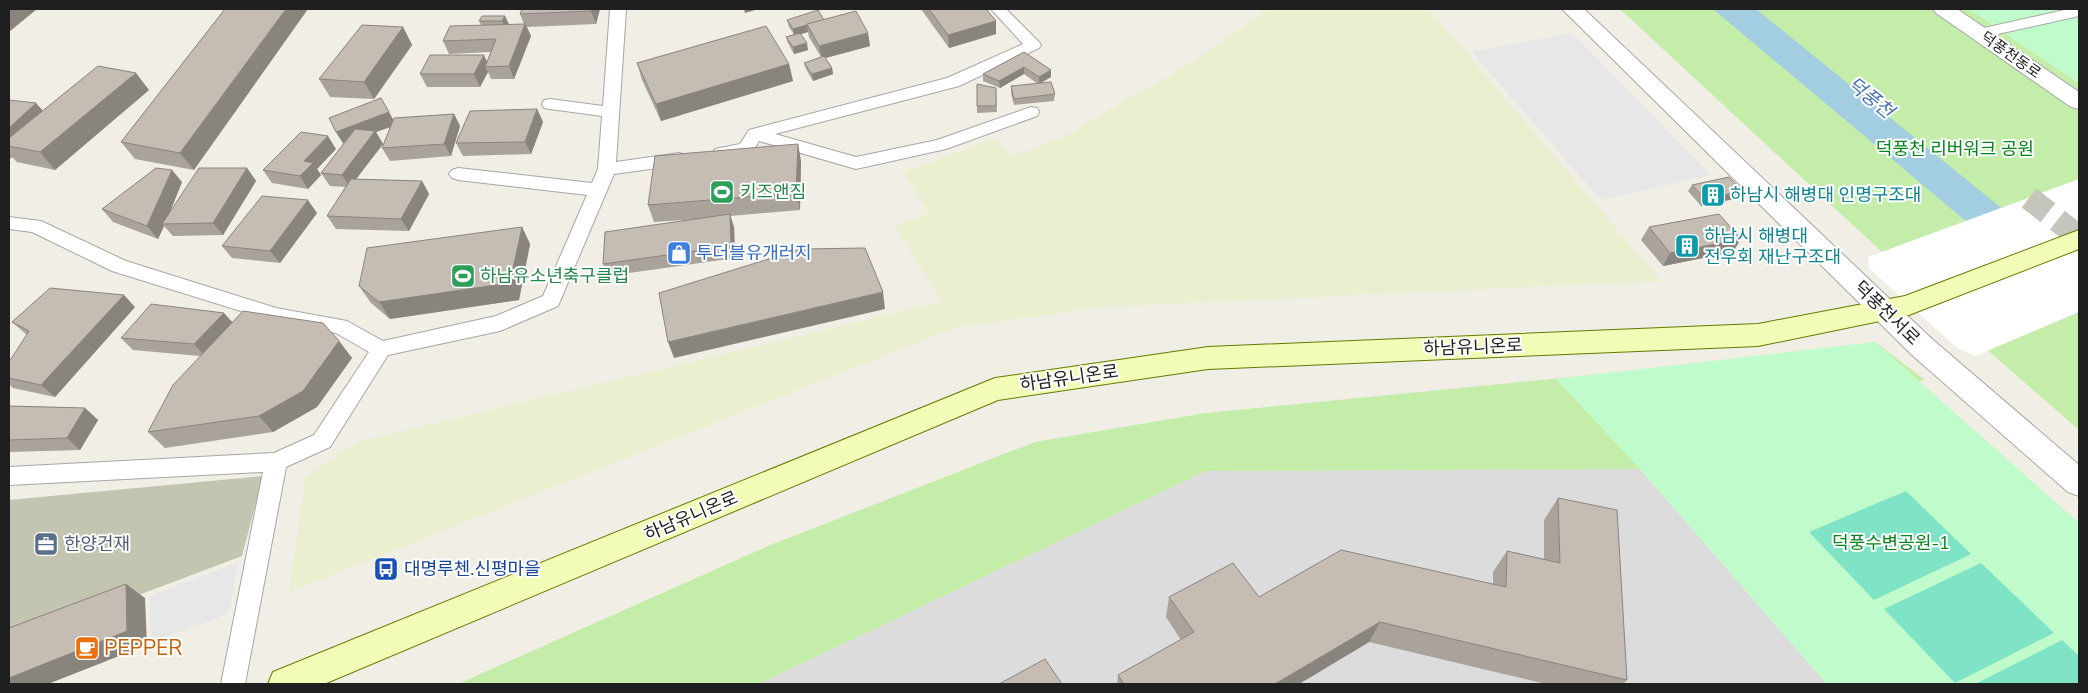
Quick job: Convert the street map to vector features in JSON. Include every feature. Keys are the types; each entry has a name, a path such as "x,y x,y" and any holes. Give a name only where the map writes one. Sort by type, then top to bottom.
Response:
{"main road":[{"name":"하남유니온로","path":"285,684 995,389 1208,358 1758,335 1896,308 2079,239"}],"street":[{"name":"덕풍천서로","path":"1572,9 1837,263 1896,308 1922,347 2079,484"},
{"name":"덕풍천동로","path":"1943,9 2079,102"}],"lane":[{"path":"9,223 35,226 119,266 276,315 340,326 381,349 500,323 551,301 607,169 618,9"},
{"path":"709,155 746,149 755,134 953,82 1033,45 998,9"},
{"path":"1980,33 2079,11"},
{"path":"550,104 611,112"},
{"path":"755,134 856,163 940,145 1031,112"},
{"path":"607,169 691,157"},
{"path":"458,174 599,190"},
{"path":"9,476 276,462 322,441 381,349"},
{"path":"233,684 276,462"}],"shaded area":[{"path":"1268,9 1429,9 1661,281 1103,307 954,328 289,592 306,477 357,442 942,302 895,225 929,213 903,172 996,138 1009,156 1034,149 1068,134 1197,59"},
{"path":"1572,33 1711,175 1601,200 1472,52"},
{"path":"1640,469 1827,684 759,684 1206,471"},
{"path":"263,476 242,556 9,644 9,500"},
{"path":"239,562 228,614 151,643 149,596"}],"green space":[{"name":"덕풍천 리버워크 공원","path":"1620,9 1969,9 2079,83 2079,430 1992,354"},
{"path":"1969,9 2079,9 2079,83"},
{"path":"1875,342 1925,380 1640,469 1206,471 759,684 458,684 768,546 1035,442 1206,413 1715,363"},
{"name":"덕풍수변공원-1","path":"1875,342 2079,523 2079,684 1827,684 1640,469 1556,379"},
{"path":"1906,491 1971,554 1874,600 1809,532"},
{"path":"1981,563 2054,633 1955,683 1884,609"},
{"path":"2062,640 2079,656 2079,684 1975,684"}],"water":[{"name":"덕풍천","path":"1713,9 1756,9 2079,271 2079,316"}],"pier":[{"path":"2079,179 2079,312 1975,356 1956,347 1869,268 1868,257"}],"building":[{"path":"225,9 286,9 180,153 121,142"},
{"path":"522,9 592,9 591,11 520,14"},
{"path":"929,9 986,9 996,21 948,35"},
{"path":"818,10 824,20 793,29 787,20"},
{"path":"856,11 868,33 819,46 807,24"},
{"path":"482,16 505,16 502,21 479,21"},
{"path":"525,24 509,66 485,67 496,39 443,41 450,26"},
{"path":"362,25 403,27 364,82 319,79"},
{"path":"766,26 789,64 656,104 637,63"},
{"path":"800,33 807,43 793,47 786,37"},
{"path":"1024,52 1051,70 1039,77 1024,67 999,81 983,74"},
{"path":"430,55 484,55 474,74 420,74"},
{"path":"824,56 832,68 812,74 804,63"},
{"path":"98,66 136,73 40,152 9,146 9,138"},
{"path":"1051,82 1055,94 1014,99 1011,86"},
{"path":"977,84 996,88 996,106 977,106"},
{"path":"381,98 389,112 336,132 329,118"},
{"path":"9,100 36,103 9,128"},
{"path":"537,109 525,142 456,143 470,111"},
{"path":"454,114 444,144 382,148 394,118"},
{"path":"355,129 375,131 342,175 321,173"},
{"path":"301,132 328,136 304,161 313,163 300,176 263,170"},
{"path":"798,144 796,193 648,205 655,156"},
{"path":"156,168 172,170 147,226 102,209"},
{"path":"199,168 247,168 213,223 162,224"},
{"path":"1729,177 1742,191 1705,199 1692,185"},
{"path":"351,179 422,181 401,219 327,216"},
{"path":"262,196 308,200 270,251 222,246"},
{"path":"730,214 731,246 603,264 605,232"},
{"path":"1719,214 1741,239 1670,253 1649,227"},
{"path":"522,227 510,283 379,302 359,286 367,248"},
{"path":"865,248 883,292 668,342 659,293 801,249"},
{"path":"50,288 124,295 41,385 9,378 9,362 29,331 12,322"},
{"path":"151,304 224,313 194,344 121,338"},
{"path":"243,311 323,323 339,341 303,391 259,416 148,432 173,385"},
{"path":"9,406 85,408 67,438 9,440"},
{"path":"1558,498 1617,510 1627,680 1380,622 1275,684 1124,684 1118,675 1194,632 1169,597 1233,563 1259,597 1341,550 1506,587 1507,551 1560,563"},
{"path":"126,584 127,631 9,678 9,628"},
{"path":"1045,659 1062,684 999,684"}],"tunnel":[{"path":"2029,198 2079,237"}],"place":[{"name":"키즈앤짐","path":"722,192"},
{"name":"하남시 해병대 인명구조대","path":"1713,195"},
{"name":"하남시 해병대 전우회 재난구조대","path":"1687,246"},
{"name":"투더블유개러지","path":"679,253"},
{"name":"하남유소년축구클럽","path":"463,276"},
{"name":"한양건재","path":"46,544"},
{"name":"대명루첸.신평마을","path":"386,569"},
{"name":"PEPPER","path":"87,648"}]}
